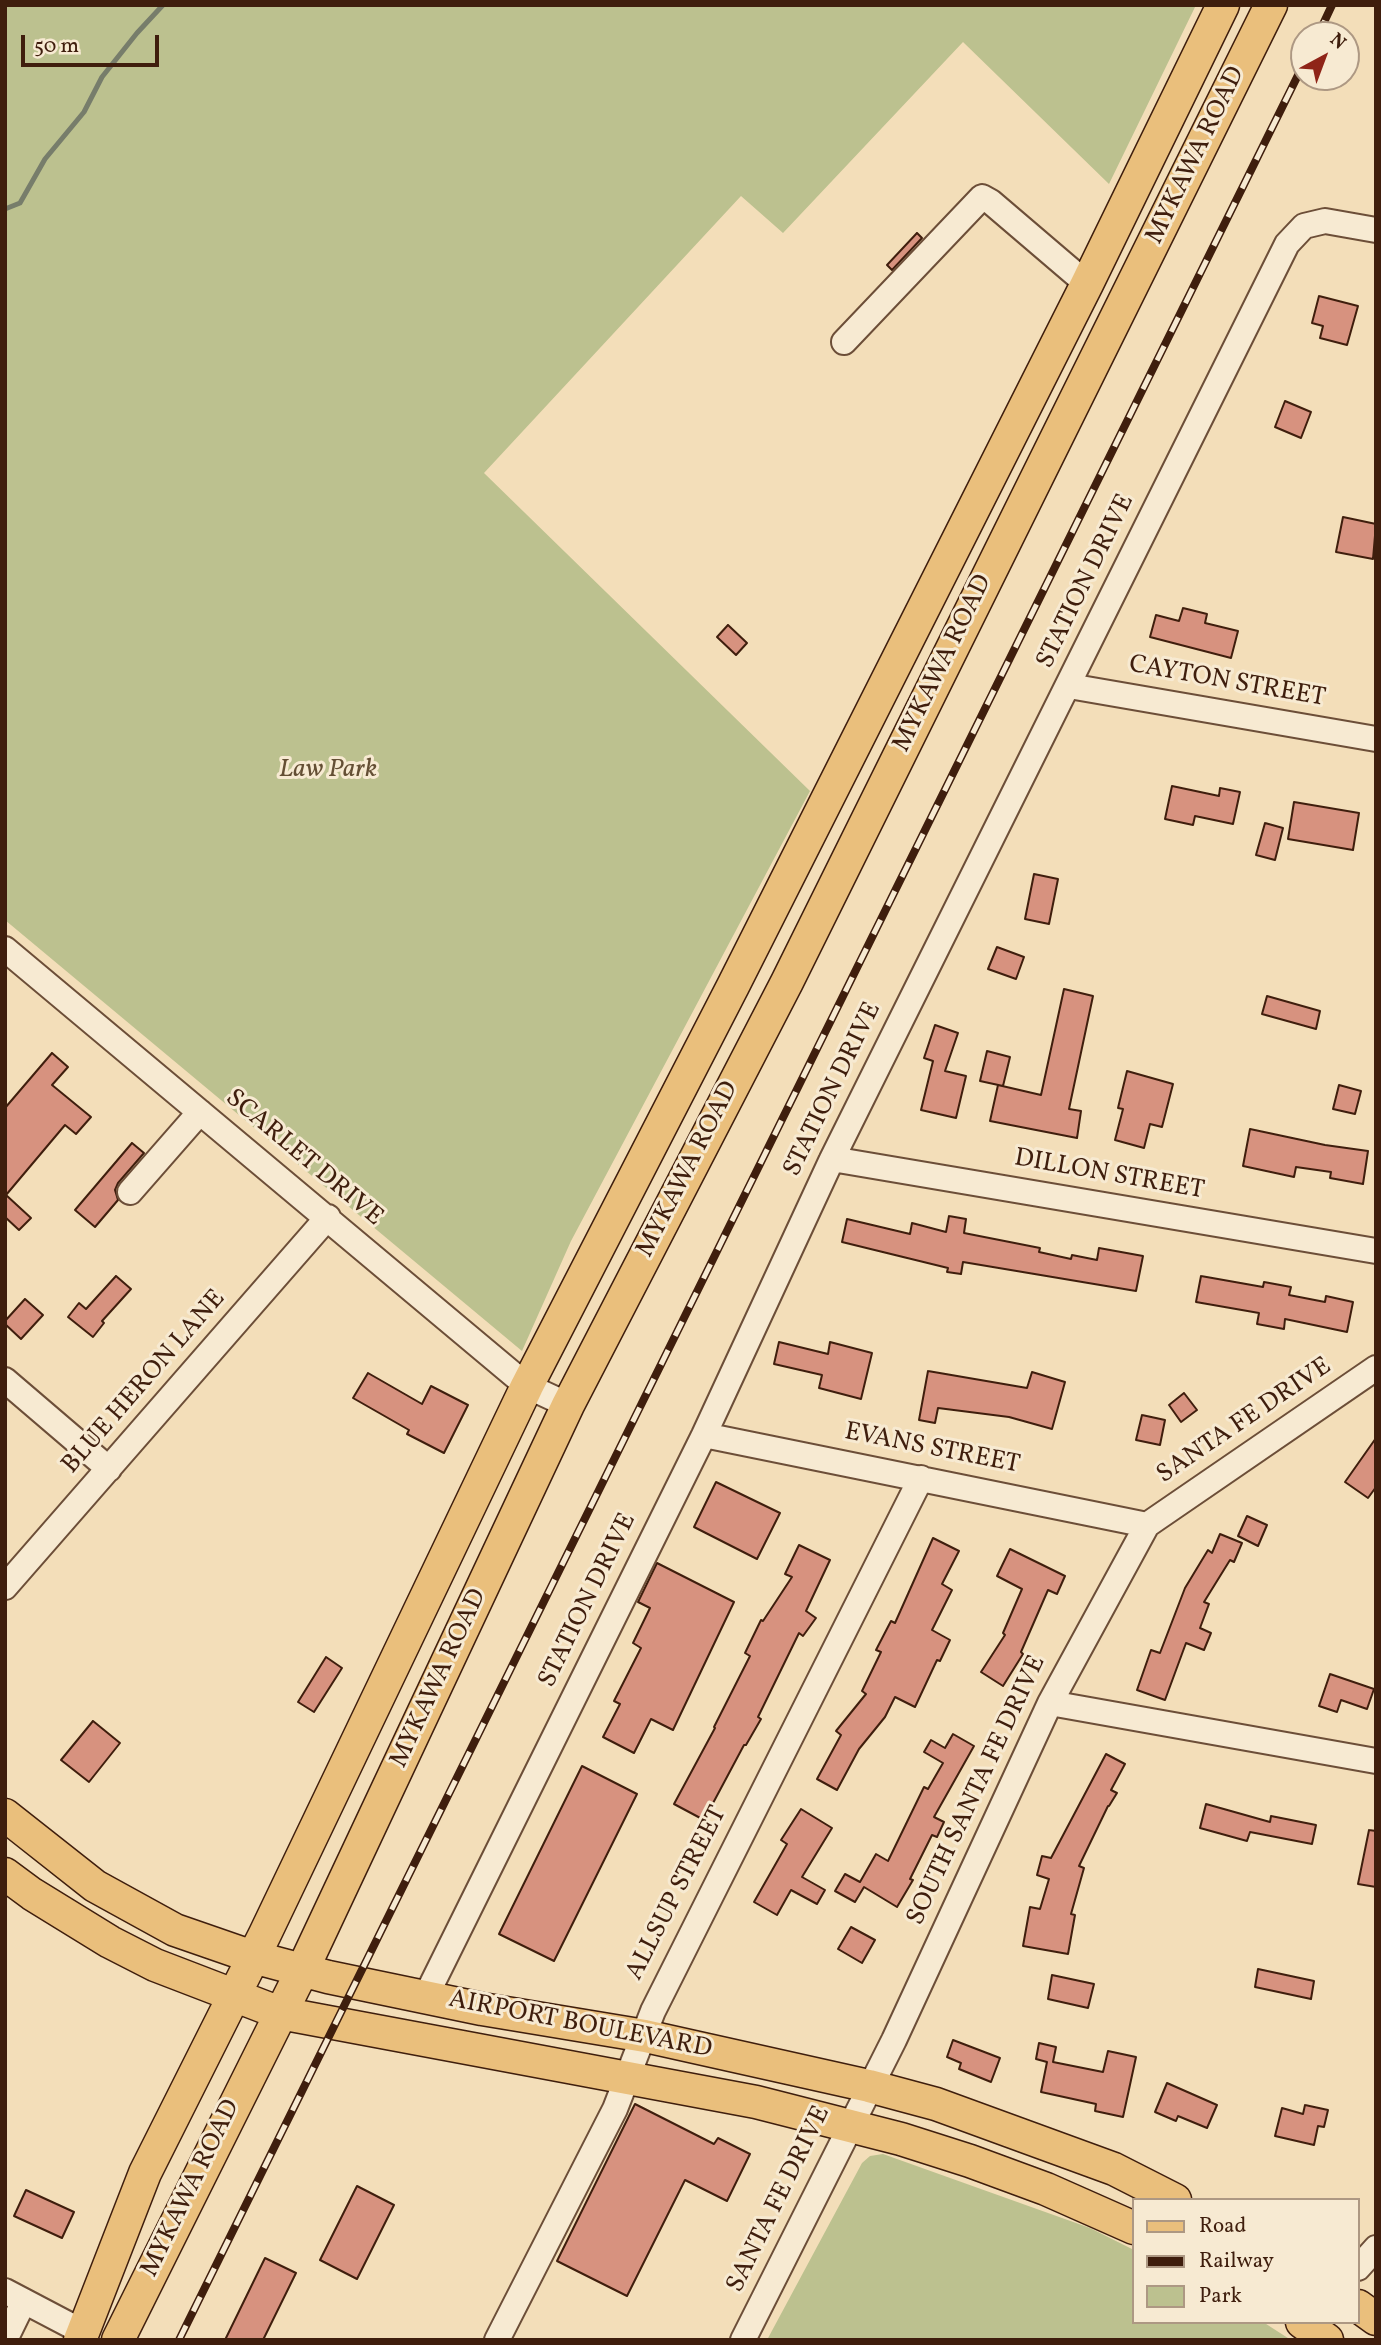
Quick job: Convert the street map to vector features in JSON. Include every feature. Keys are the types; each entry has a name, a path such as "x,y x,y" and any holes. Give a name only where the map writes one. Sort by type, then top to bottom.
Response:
{"main road":[{"name":"MYKAWA ROAD","path":"82,2336 145,2173 253,1956 527,1386 683,1086 1087,284 1223,5"},
{"name":"MYKAWA ROAD","path":"118,2340 302,1971 568,1405 723,1104 1271,5"},
{"path":"1145,165 1184,184"},
{"path":"984,488 1020,510"},
{"path":"683,1086 723,1104"},
{"name":"AIRPORT BOULEVARD","path":"5,1815 95,1886 175,1930 253,1956 302,1971 482,2009 645,2036 869,2086 936,2104 1101,2164 1171,2198"},
{"name":"AIRPORT BOULEVARD","path":"5,1874 32,1894 110,1942 155,1965 280,2013 756,2102 901,2139 970,2161 1046,2189 1132,2227"},
{"path":"1360,2307 1376,2319"}],"street":[{"path":"844,342 973,203 982,197 1087,284"},
{"name":"STATION DRIVE","path":"426,1997 704,1435 832,1159 1287,244 1304,226 1325,221 1376,230"},
{"name":"CAYTON STREET","path":"1069,686 1376,739"},
{"name":"SCARLET DRIVE","path":"5,949 527,1386 568,1405"},
{"path":"131,1192 200,1112"},
{"name":"DILLON STREET","path":"832,1159 1376,1251"},
{"name":"BLUE HERON LANE","path":"5,1587 328,1217"},
{"name":"SANTA FE DRIVE","path":"1147,1525 1376,1368"},
{"path":"5,1381 109,1469"},
{"name":"EVANS STREET","path":"704,1435 1147,1525"},
{"name":"ALLSUP STREET","path":"497,2340 615,2109 659,1999 920,1478"},
{"name":"SOUTH SANTA FE DRIVE","path":"869,2086 894,2040 1050,1703 1147,1525"},
{"path":"1050,1703 1376,1761"},
{"name":"SANTA FE DRIVE","path":"743,2340 869,2086"},
{"path":"1360,2266 1376,2248"},
{"path":"5,2340 15,2296 82,2336"}],"green space":[{"name":"Law Park","path":"5,5 1196,5 1109,184 963,42 783,233 741,196 484,473 810,791 571,1241 522,1351 5,920"},
{"path":"883,2154 1090,2228 1132,2249 1132,2324 1266,2324 1291,2340 767,2340 862,2163 870,2156"}],"building":[{"path":"917,233 922,238 892,270 887,265"},
{"path":"1319,296 1358,306 1347,345 1320,338 1323,326 1312,323"},
{"path":"1285,401 1311,412 1301,438 1275,427"},
{"path":"1343,517 1376,524 1373,559 1336,552"},
{"path":"1183,608 1207,614 1205,623 1238,631 1231,658 1150,637 1156,615 1179,621"},
{"path":"728,625 747,643 736,655 717,637"},
{"path":"1172,786 1219,796 1220,788 1240,792 1233,824 1195,816 1193,825 1165,819"},
{"path":"1294,802 1359,813 1353,850 1288,839"},
{"path":"1265,823 1283,828 1275,860 1256,855"},
{"path":"1034,874 1058,879 1049,924 1025,919"},
{"path":"997,947 1024,957 1016,979 988,969"},
{"path":"1064,989 1093,996 1069,1109 1081,1111 1077,1138 990,1121 998,1085 1041,1095"},
{"path":"1267,996 1320,1011 1316,1029 1262,1014"},
{"path":"935,1025 958,1033 945,1071 966,1076 956,1118 921,1110 933,1061 924,1058"},
{"path":"987,1051 1010,1057 1003,1086 980,1081"},
{"path":"52,1053 68,1067 52,1085 91,1117 76,1134 65,1125 6,1195 31,1218 19,1230 5,1217 5,1108"},
{"path":"1127,1071 1173,1084 1162,1127 1150,1124 1144,1148 1115,1140 1123,1109 1118,1108"},
{"path":"1339,1085 1361,1091 1355,1114 1333,1109"},
{"path":"1250,1129 1368,1151 1363,1184 1330,1178 1331,1172 1296,1167 1294,1177 1243,1166"},
{"path":"132,1143 144,1153 118,1183 115,1190 118,1200 95,1227 75,1210"},
{"path":"949,1216 966,1219 964,1233 1040,1248 1039,1252 1071,1259 1072,1255 1097,1260 1099,1248 1143,1256 1136,1291 963,1262 961,1274 947,1272 948,1268 842,1242 847,1219 910,1234 912,1223 946,1232"},
{"path":"116,1276 131,1289 102,1321 104,1323 93,1337 68,1317 79,1303 86,1309"},
{"path":"1201,1276 1263,1287 1264,1282 1291,1287 1289,1295 1325,1302 1326,1296 1353,1302 1347,1332 1285,1319 1284,1329 1257,1324 1259,1313 1196,1302"},
{"path":"25,1299 43,1315 21,1339 5,1321"},
{"path":"779,1342 828,1354 830,1342 872,1353 861,1399 819,1388 822,1375 774,1364"},
{"path":"928,1371 1027,1388 1032,1372 1065,1382 1052,1429 1009,1417 938,1408 935,1423 919,1420"},
{"path":"368,1373 422,1404 431,1386 468,1405 444,1453 407,1434 409,1430 353,1398"},
{"path":"1184,1393 1197,1410 1181,1422 1169,1405"},
{"path":"1142,1415 1165,1420 1160,1445 1136,1440"},
{"path":"1376,1438 1376,1487 1368,1498 1345,1482"},
{"path":"716,1482 780,1513 757,1559 694,1527"},
{"path":"1247,1516 1267,1525 1258,1546 1238,1536"},
{"path":"1220,1534 1242,1543 1234,1562 1230,1560 1204,1602 1209,1604 1200,1628 1211,1633 1204,1650 1186,1643 1165,1700 1137,1690 1151,1650 1160,1653 1185,1588 1208,1550 1212,1553"},
{"path":"933,1538 959,1551 942,1584 952,1590 932,1630 950,1640 940,1661 937,1660 915,1707 895,1697 885,1717 859,1749 837,1790 817,1779 841,1735 836,1731 866,1694 862,1691 881,1652 876,1650 891,1621 895,1623"},
{"path":"799,1545 830,1560 806,1611 816,1618 803,1636 799,1633 758,1717 761,1719 704,1820 674,1804 750,1656 745,1653 761,1620 763,1621 792,1577 785,1574"},
{"path":"1010,1549 1065,1576 1057,1594 1048,1590 1021,1652 1023,1654 1003,1686 981,1672 1005,1635 1003,1633 1022,1589 997,1576"},
{"path":"657,1563 734,1602 673,1730 651,1719 634,1753 603,1737 620,1704 614,1701 641,1648 633,1643 650,1608 638,1602"},
{"path":"326,1657 342,1668 314,1712 298,1702"},
{"path":"1330,1674 1374,1689 1367,1709 1341,1700 1337,1712 1319,1706"},
{"path":"93,1721 120,1743 89,1782 61,1760"},
{"path":"953,1734 974,1746 934,1817 944,1822 937,1837 932,1835 910,1879 913,1880 897,1907 864,1887 855,1902 835,1891 845,1874 860,1882 876,1854 888,1861 924,1787 928,1789 943,1763 924,1752 931,1740 945,1748"},
{"path":"1106,1754 1125,1764 1111,1790 1117,1793 1079,1866 1084,1868 1071,1914 1075,1915 1068,1954 1023,1946 1030,1907 1040,1909 1049,1879 1037,1875 1042,1856 1051,1858"},
{"path":"582,1766 637,1794 554,1961 499,1934"},
{"path":"1206,1804 1270,1822 1271,1816 1316,1825 1312,1844 1250,1832 1247,1841 1200,1828"},
{"path":"801,1809 832,1828 802,1877 825,1890 817,1904 791,1890 777,1915 754,1902 787,1844 781,1840"},
{"path":"1369,1830 1376,1831 1376,1887 1358,1884"},
{"path":"851,1927 875,1940 862,1963 838,1949"},
{"path":"1258,1969 1314,1981 1311,1999 1255,1987"},
{"path":"1052,1975 1094,1984 1088,2008 1048,1999"},
{"path":"953,2040 1000,2058 991,2082 959,2069 961,2063 947,2057"},
{"path":"1039,2043 1056,2047 1053,2062 1103,2072 1108,2051 1136,2057 1123,2117 1095,2111 1096,2104 1041,2092 1047,2062 1036,2059"},
{"path":"1167,2083 1217,2105 1207,2128 1178,2116 1176,2121 1155,2112"},
{"path":"635,2104 714,2144 718,2138 750,2154 727,2201 685,2180 627,2296 557,2261"},
{"path":"1305,2105 1328,2110 1324,2127 1318,2126 1314,2145 1275,2136 1282,2108 1303,2114"},
{"path":"357,2186 394,2205 357,2279 320,2260"},
{"path":"26,2190 74,2212 62,2238 14,2216"},
{"path":"265,2258 296,2273 263,2340 225,2340"}],"waterway":[{"path":"5,209 20,203 45,159 84,112 102,77 163,5"}],"railway":[{"path":"1325,21 1332,5"},
{"path":"179,2340 1290,91"}]}
